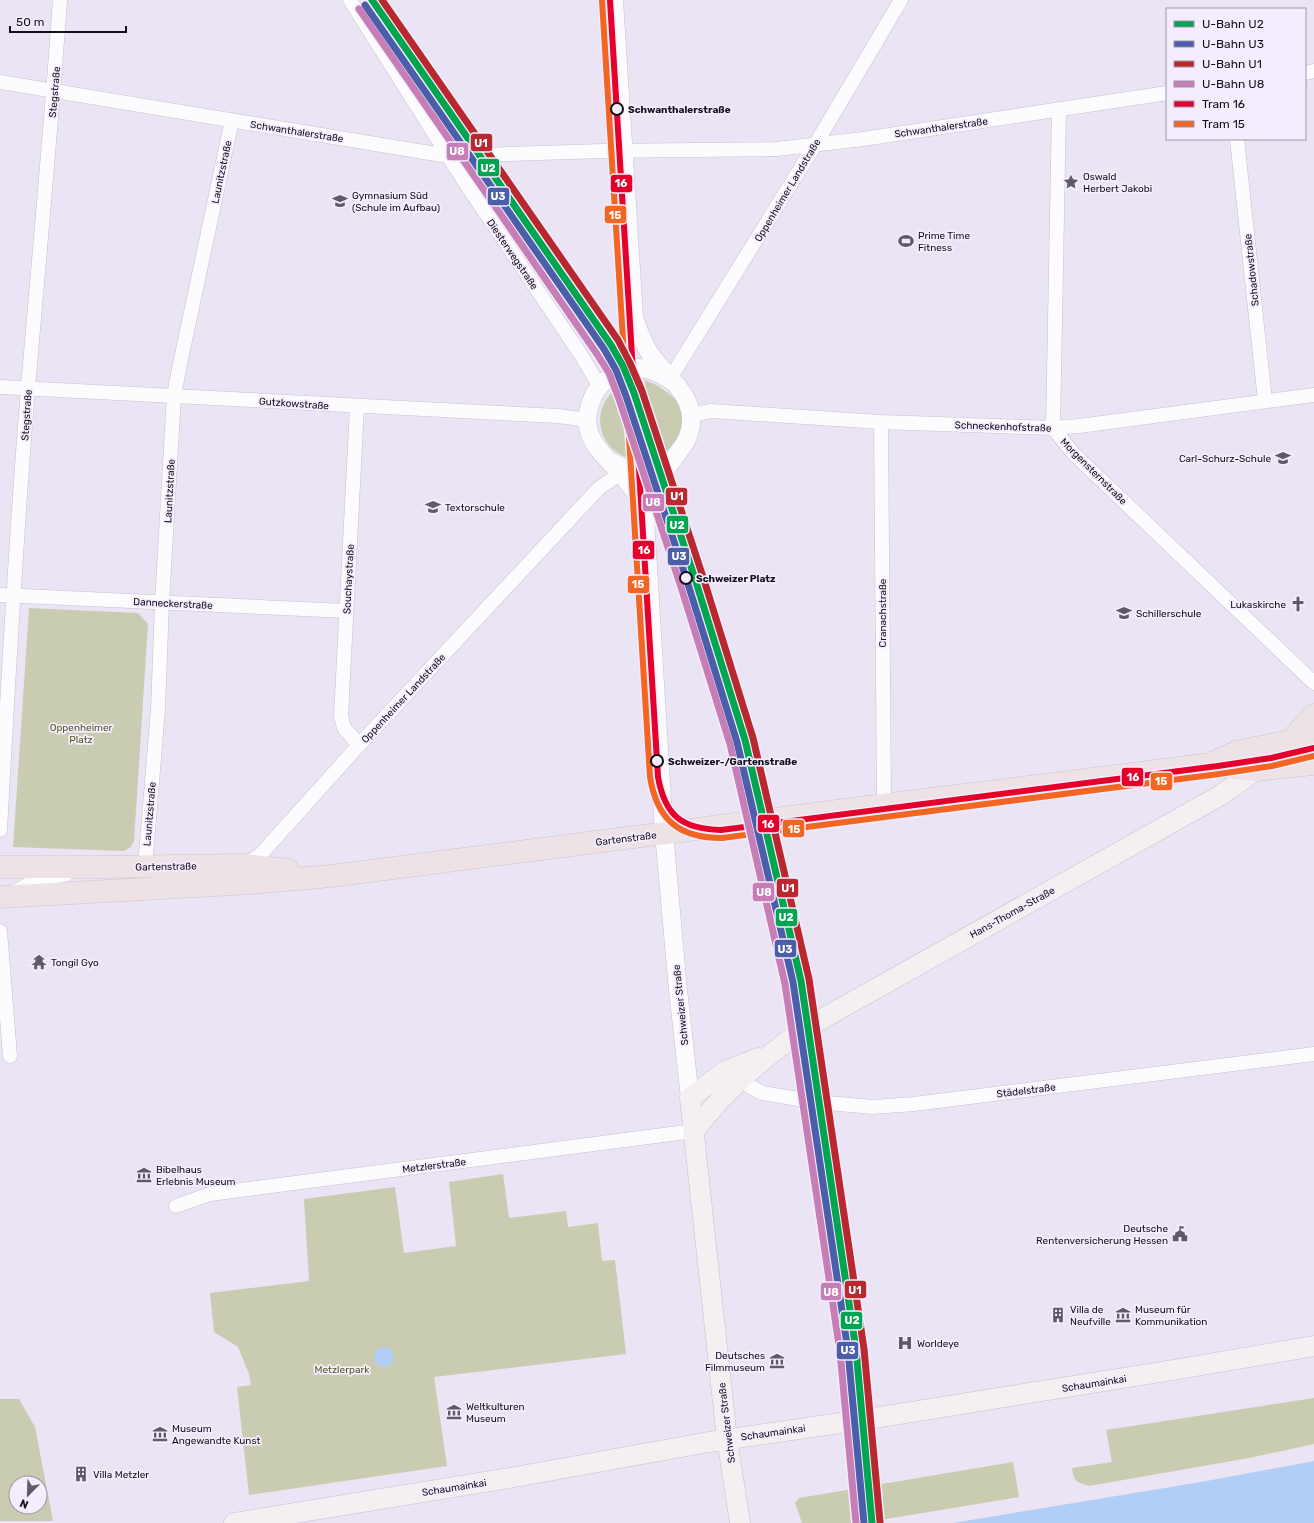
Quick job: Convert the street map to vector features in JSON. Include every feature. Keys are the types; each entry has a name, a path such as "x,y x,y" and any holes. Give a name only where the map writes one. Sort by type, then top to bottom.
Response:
{"main road":[{"path":"1290,741 1314,715"},
{"path":"1314,734 1311,743 1314,750"},
{"name":"Gartenstraße","path":"1208,765 1236,752 1290,741"},
{"name":"Hans-Thoma-Straße","path":"694,1131 713,1106 769,1054 804,1029 1221,795 1256,770 1290,741"},
{"name":"Gartenstraße","path":"3,898 251,883 331,876 664,834 884,804 1208,765 1256,770 1314,764"},
{"name":"Gartenstraße","path":"0,867 245,865 331,876"},
{"name":"Hans-Thoma-Straße","path":"690,1098 725,1071 769,1054"},
{"name":"Schweizer Straße","path":"690,1098 727,1439 740,1523"},
{"name":"Schaumainkai","path":"234,1523 499,1480 727,1439 868,1419 1167,1372 1314,1346"}],"street":[{"name":"Stegstraße","path":"0,830 6,596 28,388 54,91 60,0"},
{"name":"Diesterwegstraße","path":"350,0 448,156 581,355 604,382"},
{"path":"614,0 634,317 630,339 591,402 588,429 594,445 634,491 645,517"},
{"name":"Oppenheimer Landstraße","path":"674,382 901,0"},
{"name":"Schwanthalerstraße","path":"0,82 448,156 624,151 777,149 815,145 1166,94"},
{"name":"Morgensternstraße","path":"1059,109 1053,428 1073,453 1314,683"},
{"name":"Launitzstraße","path":"145,867 158,709 162,603 174,395 232,120"},
{"name":"Schadowstraße","path":"1237,140 1265,401"},
{"path":"634,317 649,353 674,382 688,404 690,415 690,426 687,438 654,490 645,517"},
{"path":"604,382 626,370 641,368 653,370 674,382"},
{"name":"Gutzkowstraße","path":"0,387 174,395 357,407 558,416 588,420"},
{"name":"Schneckenhofstraße","path":"690,415 711,411 881,422 1053,428 1079,426 1314,395"},
{"name":"Souchaystraße","path":"357,407 341,716 344,728 359,744"},
{"name":"Cranachstraße","path":"881,422 884,804"},
{"path":"605,457 624,469 638,471 656,468 674,457"},
{"name":"Oppenheimer Landstraße","path":"165,888 215,876 245,865 261,854 359,744 599,488 620,474"},
{"name":"Schweizer Straße","path":"645,517 664,834 678,990 690,1098"},
{"name":"Danneckerstraße","path":"6,596 346,611"},
{"path":"3,898 31,883 102,867"},
{"path":"0,931 10,1056"},
{"name":"Städelstraße","path":"740,1081 762,1093 816,1102 873,1107 922,1103 1314,1054"},
{"name":"Metzlerstraße","path":"176,1206 210,1194 694,1131"}],"green space":[{"path":"630,380 635,460 620,454 610,446 603,435 600,423 602,411 607,399 616,388"},
{"path":"645,380 666,391 673,397 679,403 685,417 683,428 676,441 670,448 658,456 648,459"},
{"name":"Oppenheimer Platz","path":"29,608 138,613 148,624 134,841 131,847 124,851 13,847"},
{"name":"Metzlerpark","path":"503,1174 509,1218 566,1211 568,1227 598,1223 602,1261 615,1260 626,1354 434,1377 447,1466 249,1495 237,1387 251,1385 249,1374 238,1347 214,1332 210,1293 309,1281 304,1199 395,1187 404,1253 456,1246 449,1182"},
{"path":"1314,1398 1314,1444 1249,1458 1089,1486 1076,1481 1074,1476 1072,1468 1112,1462 1106,1430"},
{"path":"0,1399 19,1399 35,1427 44,1475 8,1475 8,1515 48,1515 48,1495 53,1521 0,1521"},
{"path":"1013,1462 1019,1497 862,1523 802,1523 795,1503 799,1498"}],"water":[{"path":"384,1347 391,1350 394,1357 391,1364 384,1367 377,1364 374,1357 377,1350"},
{"path":"1314,1461 1314,1523 953,1523 1201,1482"}],"metro line":[{"name":"U2","path":"372,0 611,345 623,366 634,393 696,582 745,740 801,981 856,1350 872,1523"},
{"name":"U1","path":"382,0 618,340 642,391 704,580 753,738 809,979 864,1349 880,1522"},
{"name":"U3","path":"365,5 604,349 616,370 688,584 737,742 793,982 848,1351 864,1523"},
{"name":"U8","path":"359,9 609,373 681,587 730,744 785,984 840,1352 856,1523"}],"tram line":[{"name":"15","path":"602,0 650,777 653,792 658,805 672,824 694,835 722,838 1219,774 1272,766 1314,756"},
{"name":"16","path":"610,0 658,777 665,802 671,811 678,818 696,827 721,830 1218,766 1271,758 1314,748"}],"place":[{"name":"Schwanthalerstraße","path":"617,109"},
{"name":"Oswald Herbert Jakobi","path":"1071,182"},
{"name":"Gymnasium Süd (Schule im Aufbau)","path":"340,201"},
{"name":"Prime Time Fitness","path":"906,241"},
{"name":"Carl-Schurz-Schule","path":"1283,458"},
{"name":"Textorschule","path":"433,507"},
{"name":"Schweizer Platz","path":"686,578"},
{"name":"Lukaskirche","path":"1298,604"},
{"name":"Schillerschule","path":"1124,613"},
{"name":"Schweizer-/Gartenstraße","path":"657,761"},
{"name":"Tongil Gyo","path":"39,962"},
{"name":"Bibelhaus Erlebnis Museum","path":"144,1175"},
{"name":"Deutsche Rentenversicherung Hessen","path":"1180,1234"},
{"name":"Villa de Neufville","path":"1058,1315"},
{"name":"Museum für Kommunikation","path":"1123,1315"},
{"name":"Worldeye","path":"905,1343"},
{"name":"Deutsches Filmmuseum","path":"777,1361"},
{"name":"Weltkulturen Museum","path":"454,1412"},
{"name":"Museum Angewandte Kunst","path":"160,1434"},
{"name":"Villa Metzler","path":"81,1474"}]}
